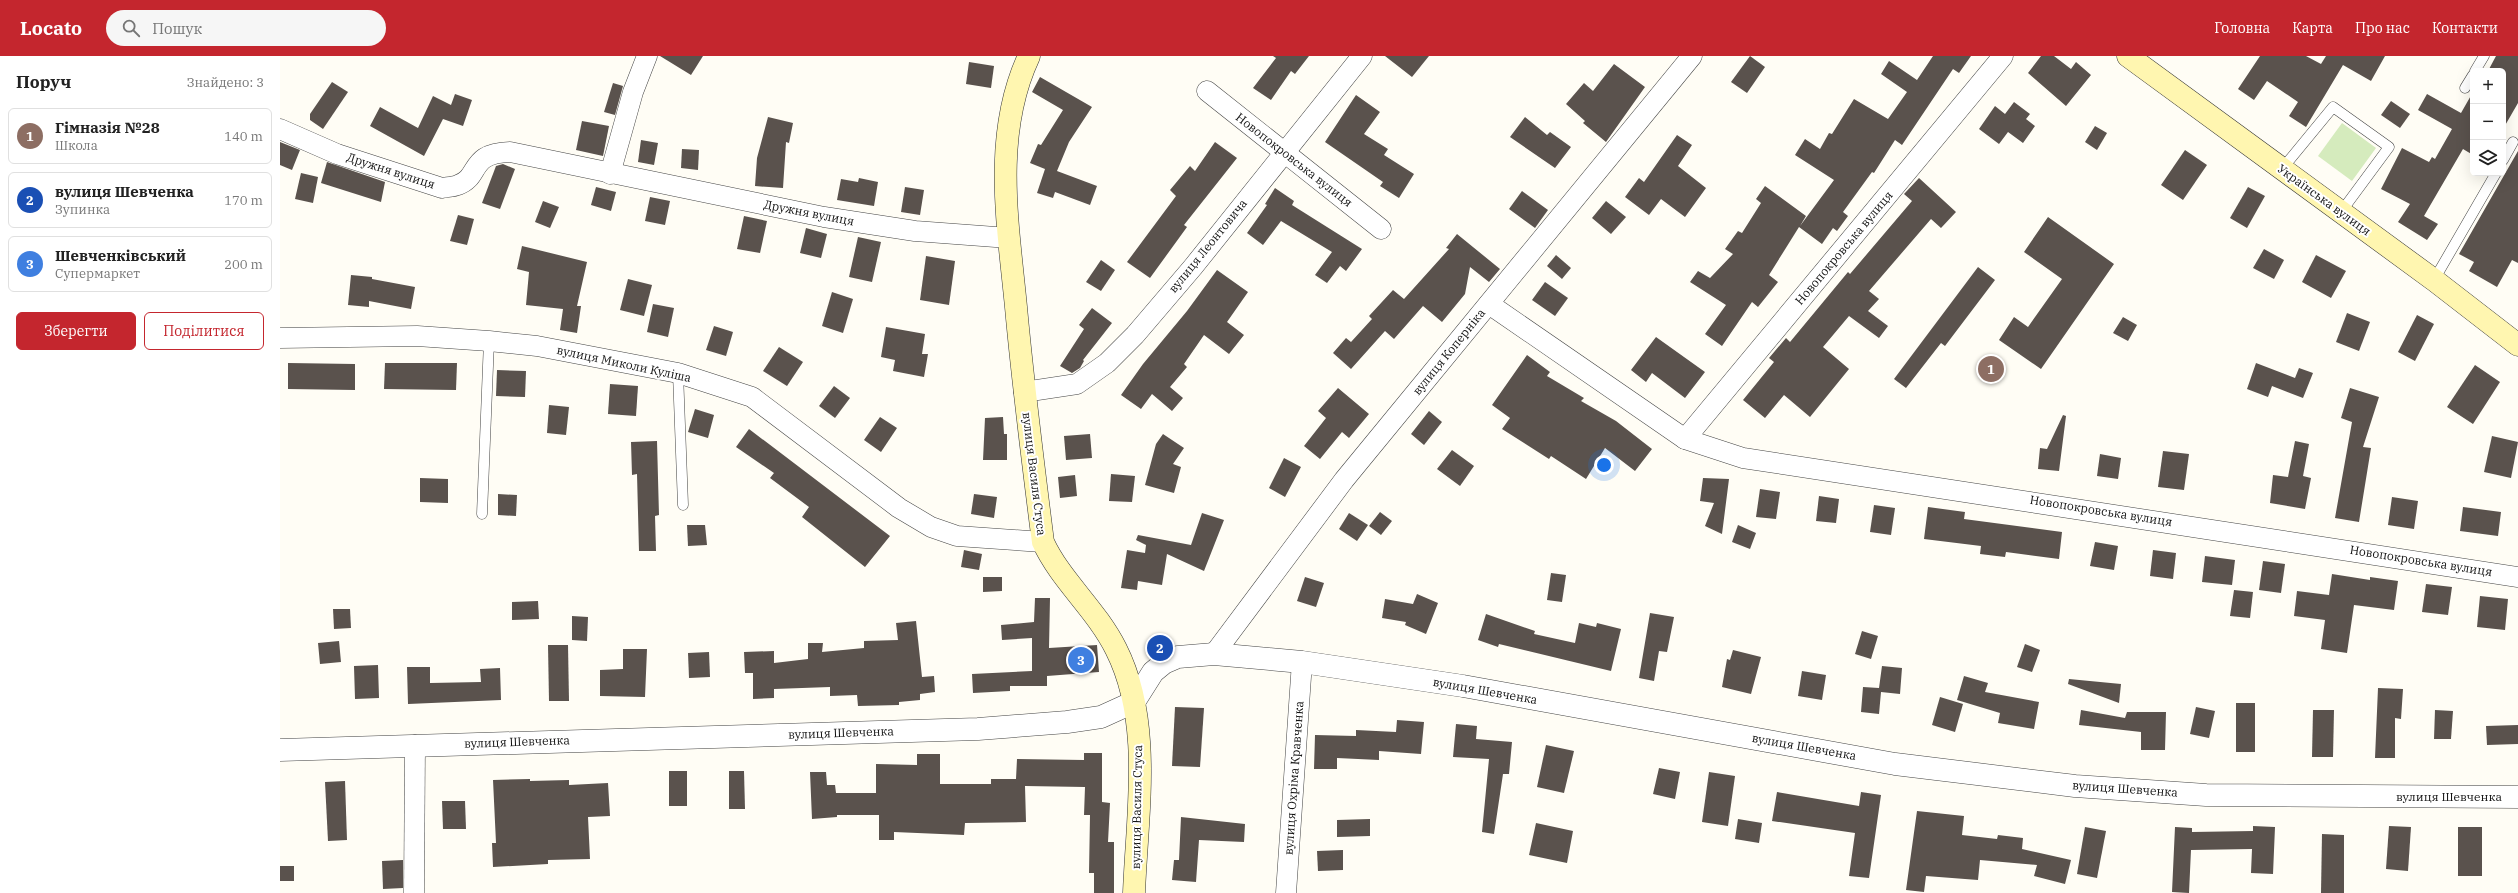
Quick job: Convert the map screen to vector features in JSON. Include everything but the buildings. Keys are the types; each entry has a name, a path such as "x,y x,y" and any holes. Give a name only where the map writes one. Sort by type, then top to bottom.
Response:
{"main road":[{"name":"вулиця Василя Стуса","path":"1029,56 1011,114 1006,142 1006,189 1009,238 1024,392 1043,542 1051,559 1091,608 1116,649 1125,669 1134,702 1140,770 1134,893"},
{"name":"Українська вулиця","path":"2128,56 2434,280 2518,345"}],"street":[{"path":"610,174 633,92 647,56"},
{"name":"вулиця Леонтовича","path":"1024,392 1077,384 1107,363 1135,335 1193,267 1362,56"},
{"name":"вулиця Коперніка","path":"1214,654 1344,480 1692,56"},
{"name":"Новопокровська вулиця","path":"1685,439 2003,56"},
{"name":"Новопокровська вулиця","path":"1207,91 1381,229"},
{"name":"Дружня вулиця","path":"280,129 337,154 442,188 458,185 469,176 477,163 492,152 510,152 610,174 824,217 915,231 1009,238"},
{"name":"Новопокровська вулиця","path":"1489,304 1685,439 1743,458 2518,577"},
{"name":"вулиця Миколи Куліша","path":"280,338 417,336 489,341 545,348 678,373 752,397 899,508 931,527 957,536 1043,542"},
{"name":"вулиця Шевченка","path":"280,750 978,729 1068,722 1101,717 1134,702 1153,672 1164,663 1178,658 1214,654 1302,662 1463,686 1895,764 2075,786 2206,795 2518,797"},
{"name":"вулиця Охріма Кравченка","path":"1286,893 1302,662"},
{"path":"414,893 415,745"}],"lane":[{"path":"2477,68 2484,56"},
{"path":"2465,88 2470,80"},
{"path":"2282,169 2333,107 2389,147 2341,212"},
{"path":"2506,155 2513,142"},
{"path":"2434,280 2494,176"},
{"path":"482,514 489,341"},
{"path":"678,373 682,505"}],"green space":[{"path":"2342,123 2376,148 2352,181 2318,156"}],"place":[{"name":"Гімназія №28","path":"1991,369"},
{"name":"вулиця Шевченка","path":"1160,648"},
{"name":"Шевченківський","path":"1081,660"}]}
